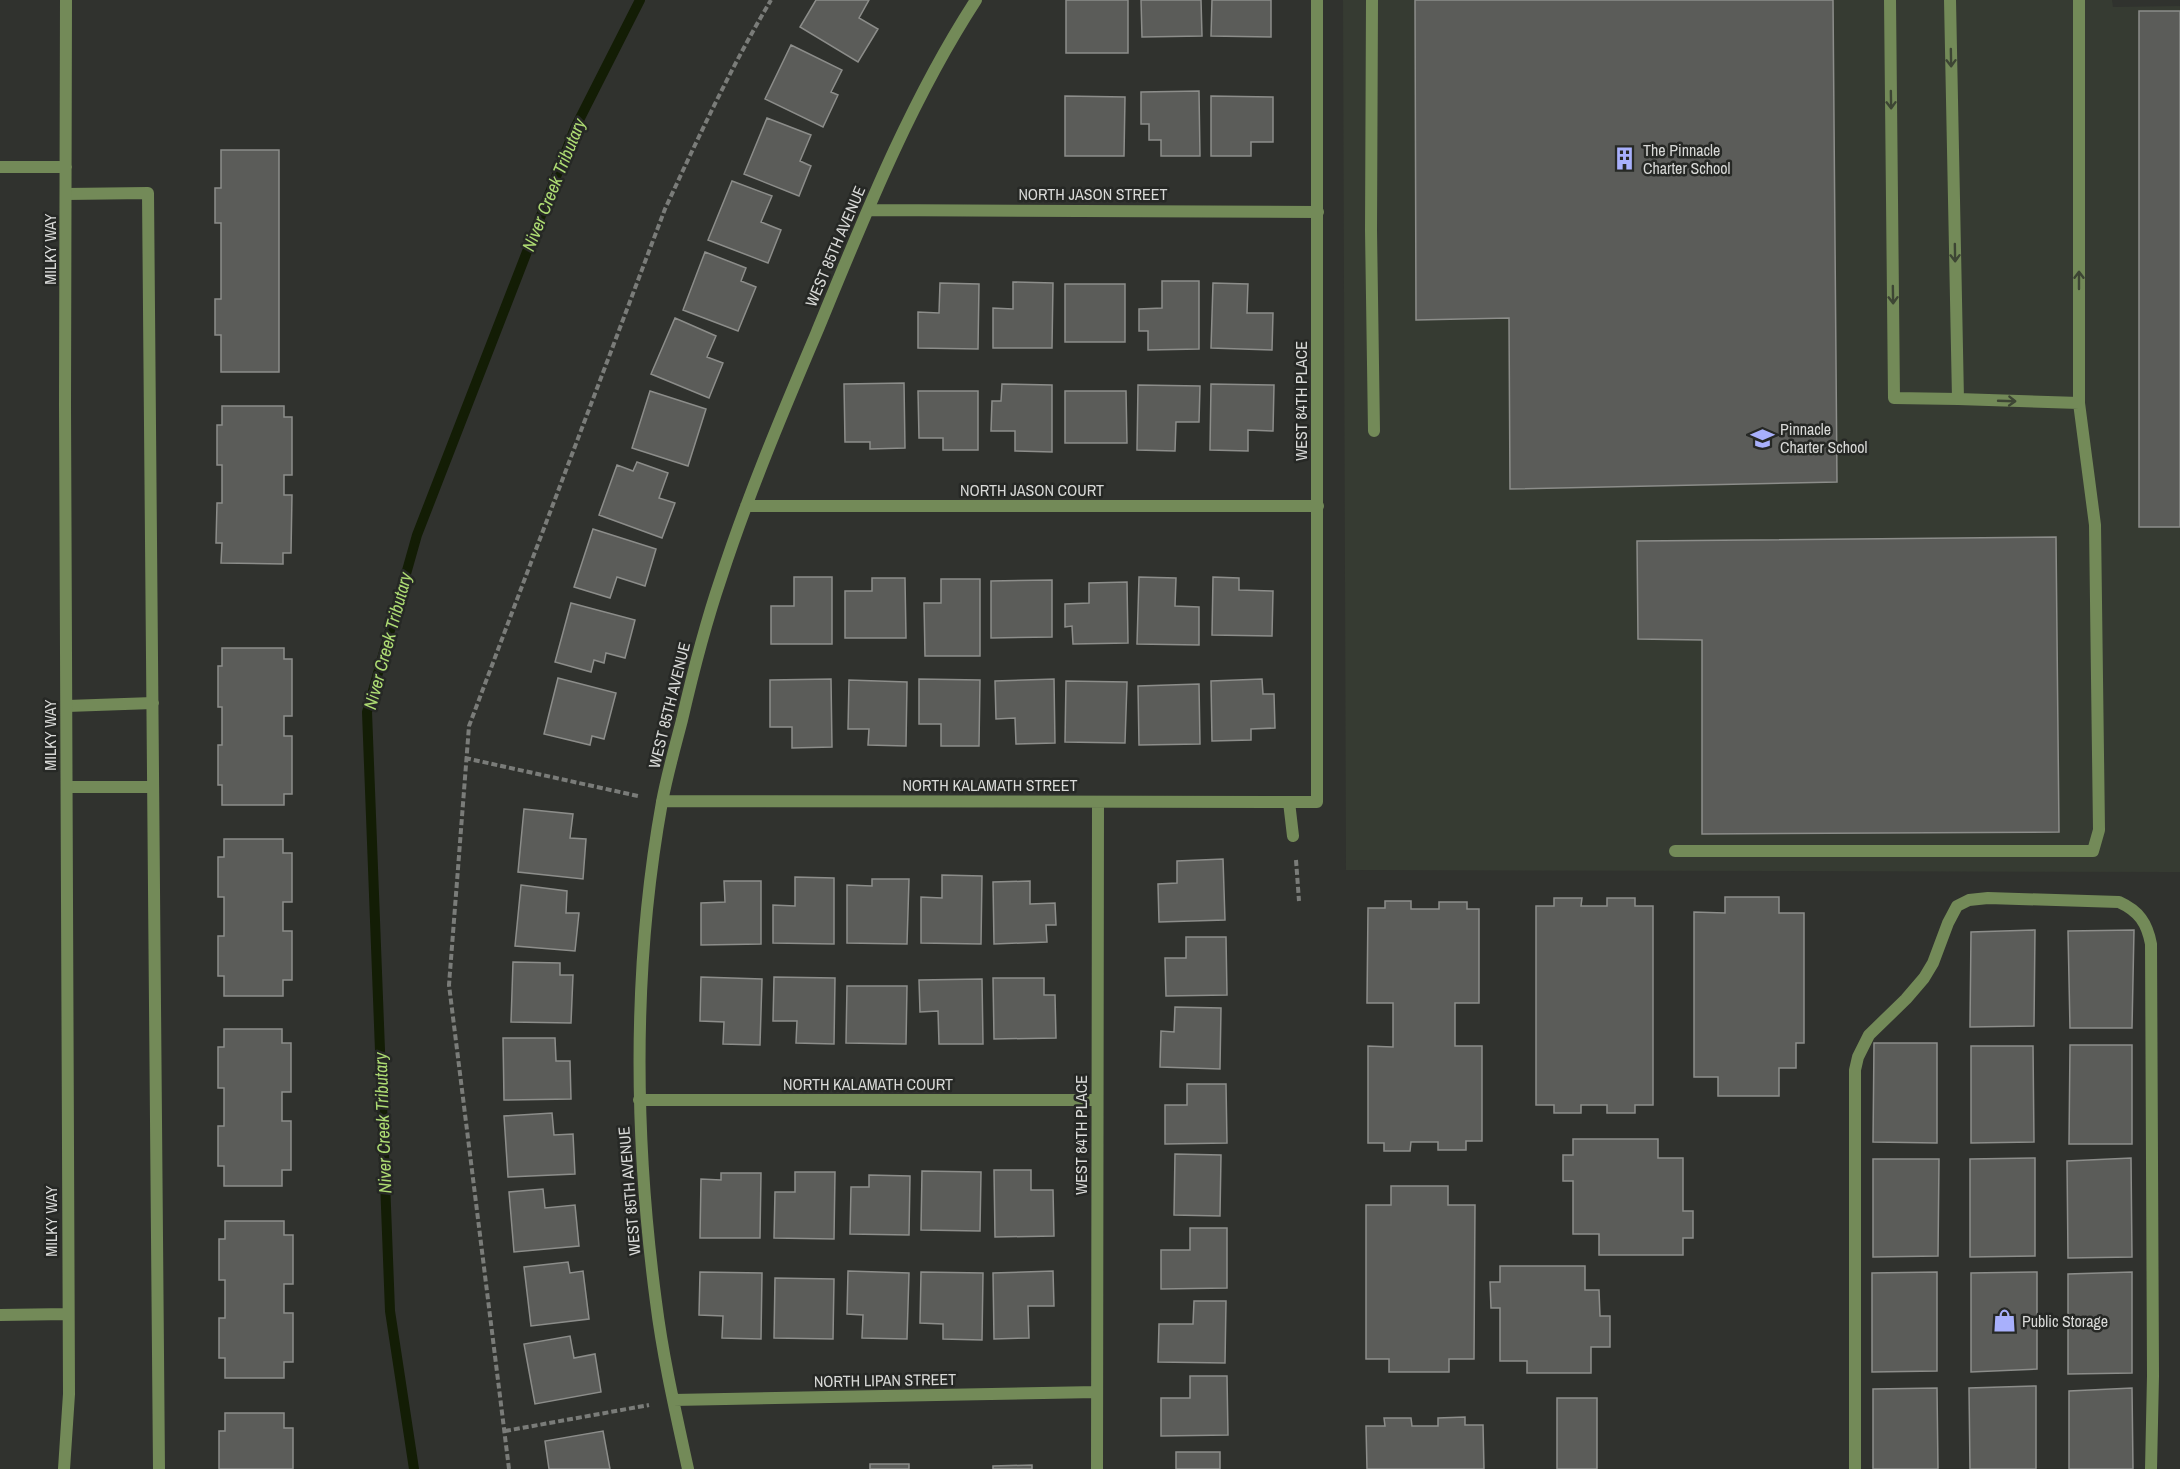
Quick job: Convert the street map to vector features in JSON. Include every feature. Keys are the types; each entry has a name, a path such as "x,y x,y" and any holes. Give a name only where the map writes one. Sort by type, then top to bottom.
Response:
{"street":[{"name":"MILKY WAY","path":"64,1469 69,1394 66,0"},
{"name":"WEST 85TH AVENUE","path":"688,1469 656,1306 643,1187 639,1100 641,985 645,927 662,801 698,655 720,579 746,506 867,210 925,87 976,0"},
{"name":"WEST 84TH PLACE","path":"1317,0 1317,802"},
{"path":"1372,0 1371,230 1374,430"},
{"path":"1890,0 1894,398 2079,403"},
{"path":"1950,0 1958,399"},
{"path":"1675,851 2093,851 2099,830 2095,525 2079,403 2079,0"},
{"path":"0,167 66,167"},
{"path":"66,194 148,193 159,1469"},
{"name":"NORTH JASON STREET","path":"867,210 1318,212"},
{"name":"NORTH JASON COURT","path":"746,506 1318,506"},
{"path":"67,705 153,703"},
{"path":"67,787 153,787"},
{"name":"NORTH KALAMATH STREET","path":"662,801 1317,802"},
{"name":"WEST 84TH PLACE","path":"1096,1469 1098,802"},
{"path":"1289,802 1293,836"},
{"path":"1855,1469 1855,1081 1858,1057 1869,1035 1924,978 1933,963 1957,906 1970,900 1988,898 2119,902 2130,907 2148,927 2151,956 2153,1364 2151,1469"},
{"name":"NORTH KALAMATH COURT","path":"639,1100 1097,1100"},
{"path":"0,1315 68,1314"},
{"name":"NORTH LIPAN STREET","path":"673,1400 1097,1392"}],"path":[{"path":"509,1469 449,985 469,726 665,209 704,126 753,30 771,0"},
{"path":"465,758 662,801"},
{"path":"1293,836 1299,901"},
{"path":"505,1431 673,1400"}],"shaded area":[{"name":"Pinnacle Charter School","path":"1343,0 2112,0 2113,7 2180,6 2180,872 1346,870"}],"building":[{"path":"816,0 869,0 859,18 878,29 858,62 800,27"},
{"path":"1066,0 1128,0 1128,53 1066,53"},
{"path":"1141,0 1201,0 1202,36 1142,37"},
{"path":"1212,0 1271,0 1271,37 1211,36"},
{"name":"The Pinnacle Charter School","path":"1415,0 1833,0 1837,482 1510,489 1509,318 1416,320"},
{"path":"2139,11 2180,11 2180,527 2139,527"},
{"path":"791,45 842,70 831,92 838,95 823,127 765,99"},
{"path":"1199,91 1200,156 1161,156 1161,140 1149,140 1149,124 1141,124 1141,92"},
{"path":"1065,96 1125,97 1124,156 1065,156"},
{"path":"1211,96 1273,97 1273,142 1251,142 1251,156 1211,156"},
{"path":"767,118 811,135 800,161 811,166 799,196 744,174"},
{"path":"221,150 279,150 279,372 221,372 221,335 215,335 215,299 221,299 221,223 215,223 215,188 221,188"},
{"path":"732,181 772,196 761,222 781,230 768,263 708,240"},
{"path":"705,252 746,268 741,281 756,287 738,331 683,310"},
{"path":"1162,281 1199,281 1199,349 1148,350 1148,331 1139,331 1139,309 1162,308"},
{"path":"1013,282 1053,283 1052,348 993,348 993,308 1013,309"},
{"path":"940,283 979,284 978,349 918,348 918,312 939,313"},
{"path":"1213,283 1248,284 1247,313 1273,313 1272,350 1211,348"},
{"path":"1065,284 1125,284 1125,342 1065,342"},
{"path":"675,318 716,336 707,357 723,363 709,398 651,374"},
{"path":"904,383 905,448 870,449 870,442 845,442 844,384"},
{"path":"1002,384 1052,385 1052,452 1015,451 1015,431 991,431 992,401 1001,401"},
{"path":"1211,384 1274,385 1273,431 1248,430 1248,451 1210,450"},
{"path":"1138,385 1200,386 1199,422 1176,422 1175,451 1137,450"},
{"path":"650,391 706,409 688,466 632,448"},
{"path":"918,391 978,391 978,450 943,450 943,438 919,438"},
{"path":"1065,391 1126,391 1127,443 1065,443"},
{"path":"222,406 284,406 284,417 292,417 292,475 284,475 284,495 292,495 291,553 283,553 283,564 221,563 222,543 216,543 217,503 222,503 222,465 217,465 217,425 222,425"},
{"path":"637,462 668,473 659,498 675,503 662,538 599,515 617,465 633,471"},
{"path":"593,529 656,549 645,586 617,577 610,598 574,587"},
{"path":"2056,537 2059,832 1702,834 1702,640 1638,639 1637,541"},
{"path":"794,577 832,577 832,644 771,644 771,606 794,606"},
{"path":"1139,577 1176,578 1175,606 1199,607 1199,645 1137,644"},
{"path":"1213,577 1239,578 1239,590 1273,591 1272,636 1212,635"},
{"path":"872,578 905,578 906,638 845,638 845,591 872,591"},
{"path":"941,579 980,579 980,656 925,656 924,603 941,603"},
{"path":"1052,580 1052,637 991,638 991,581"},
{"path":"1127,582 1128,643 1073,644 1072,626 1065,627 1065,604 1089,603 1089,583"},
{"path":"571,603 635,620 625,658 606,653 604,663 594,660 591,672 555,662"},
{"path":"222,648 284,648 284,659 292,659 292,716 284,716 284,736 292,736 292,794 284,794 284,805 222,805 222,785 218,785 218,745 222,745 222,707 218,707 218,666 222,666"},
{"path":"558,678 616,693 604,739 592,736 590,745 544,734"},
{"path":"831,679 832,747 792,748 792,727 770,727 770,680"},
{"path":"919,679 980,680 979,746 941,746 941,724 919,724"},
{"path":"1054,679 1055,743 1016,744 1015,718 996,719 995,681"},
{"path":"1262,679 1263,694 1274,694 1275,728 1251,729 1251,740 1212,741 1211,681"},
{"path":"849,680 907,682 906,746 868,745 869,729 848,729"},
{"path":"1066,681 1127,682 1125,743 1065,742"},
{"path":"1199,684 1200,744 1139,745 1138,686"},
{"path":"524,809 573,814 570,838 586,839 583,879 518,872"},
{"path":"224,839 283,839 283,853 292,853 292,902 283,902 283,931 292,931 292,980 283,980 283,996 224,996 224,976 218,976 218,936 224,936 224,897 218,897 218,857 224,857"},
{"path":"1223,859 1225,920 1159,922 1158,884 1177,883 1177,861"},
{"path":"942,875 982,876 981,944 921,943 921,897 942,898"},
{"path":"795,877 834,878 834,944 773,943 773,905 795,906"},
{"path":"872,879 909,879 907,944 847,943 847,885 872,886"},
{"path":"724,881 761,881 761,944 701,945 701,903 725,902"},
{"path":"1030,881 1030,904 1055,903 1056,925 1046,925 1047,942 994,944 993,882"},
{"path":"521,885 567,891 566,913 579,913 575,951 515,946"},
{"path":"1725,897 1779,897 1779,913 1804,913 1804,1043 1796,1043 1796,1068 1779,1068 1779,1096 1718,1096 1718,1077 1694,1077 1694,912 1725,913"},
{"path":"1554,898 1582,898 1581,906 1607,906 1607,898 1635,898 1635,906 1653,906 1653,1105 1635,1105 1635,1113 1607,1113 1607,1105 1581,1105 1581,1113 1554,1113 1554,1105 1536,1105 1536,906 1554,906"},
{"path":"1385,901 1411,901 1411,909 1439,909 1439,902 1467,902 1467,909 1479,909 1479,1003 1455,1003 1455,1046 1482,1046 1482,1141 1466,1141 1466,1150 1438,1150 1438,1142 1411,1142 1410,1151 1384,1151 1384,1143 1368,1143 1368,1046 1393,1047 1393,1003 1367,1003 1368,908 1385,908"},
{"path":"2035,930 2034,1026 1970,1027 1971,932"},
{"path":"2134,930 2132,1028 2070,1028 2068,931"},
{"path":"1186,937 1226,937 1227,995 1166,996 1165,958 1186,958"},
{"path":"513,962 560,963 560,975 573,975 571,1023 511,1022"},
{"path":"701,977 762,979 760,1045 723,1044 724,1022 700,1021"},
{"path":"774,977 835,978 834,1044 796,1043 797,1021 773,1021"},
{"path":"993,978 1044,978 1044,995 1055,995 1056,1038 994,1039"},
{"path":"982,979 983,1044 939,1044 938,1011 920,1012 919,980"},
{"path":"847,986 907,986 906,1044 846,1043"},
{"path":"1175,1007 1221,1008 1220,1069 1160,1067 1161,1031 1174,1032"},
{"path":"224,1029 282,1029 282,1043 291,1043 291,1092 282,1092 282,1121 291,1121 291,1170 282,1170 282,1186 224,1186 224,1166 218,1166 218,1126 224,1126 224,1088 218,1088 218,1047 224,1047"},
{"path":"503,1038 555,1038 556,1061 570,1061 571,1099 504,1100"},
{"path":"1874,1043 1937,1043 1937,1143 1873,1142"},
{"path":"2070,1045 2132,1045 2132,1144 2069,1144"},
{"path":"1971,1046 2033,1046 2034,1142 1971,1143"},
{"path":"1187,1084 1226,1084 1227,1143 1165,1144 1165,1105 1187,1105"},
{"path":"552,1113 554,1135 573,1134 575,1174 508,1177 504,1116"},
{"path":"1573,1139 1658,1139 1658,1158 1683,1158 1683,1211 1693,1211 1693,1238 1683,1238 1683,1255 1599,1255 1599,1234 1573,1234 1573,1181 1563,1181 1563,1155 1573,1155"},
{"path":"1175,1154 1221,1155 1220,1216 1174,1215"},
{"path":"2035,1158 2035,1256 1970,1257 1970,1159"},
{"path":"2131,1158 2132,1257 2068,1258 2067,1161"},
{"path":"1873,1159 1939,1159 1938,1256 1873,1257"},
{"path":"994,1170 1031,1170 1031,1190 1053,1190 1054,1236 995,1237"},
{"path":"922,1171 981,1172 980,1231 921,1230"},
{"path":"795,1172 835,1172 834,1239 774,1238 775,1192 795,1192"},
{"path":"721,1173 761,1173 760,1238 700,1238 701,1179 721,1180"},
{"path":"869,1175 910,1176 909,1235 850,1234 851,1187 869,1187"},
{"path":"1391,1186 1448,1186 1448,1205 1475,1205 1474,1359 1449,1359 1449,1372 1389,1372 1389,1359 1366,1359 1366,1205 1391,1205"},
{"path":"543,1189 545,1208 575,1205 579,1246 514,1252 509,1192"},
{"path":"225,1221 284,1221 284,1235 293,1235 293,1284 284,1284 284,1313 293,1313 293,1362 284,1362 284,1378 225,1378 225,1358 219,1358 219,1318 225,1318 225,1280 219,1280 219,1239 225,1239"},
{"path":"1190,1228 1227,1228 1227,1288 1161,1289 1161,1250 1190,1250"},
{"path":"568,1262 570,1273 583,1271 589,1319 531,1326 524,1267"},
{"path":"1500,1266 1585,1266 1585,1290 1599,1290 1600,1316 1610,1316 1610,1347 1591,1347 1591,1373 1527,1373 1527,1361 1500,1361 1500,1308 1491,1308 1490,1282 1500,1282"},
{"path":"848,1271 909,1273 907,1339 862,1338 863,1315 847,1314"},
{"path":"1053,1271 1054,1306 1028,1306 1029,1338 994,1339 993,1273"},
{"path":"700,1272 762,1273 761,1339 722,1338 723,1316 699,1315"},
{"path":"921,1272 983,1273 982,1340 943,1339 943,1324 920,1323"},
{"path":"1937,1272 1937,1371 1872,1372 1872,1273"},
{"name":"Public Storage","path":"2037,1272 2037,1369 1971,1372 1971,1273"},
{"name":"Public Storage","path":"2132,1272 2132,1373 2068,1374 2068,1274"},
{"path":"775,1278 834,1279 833,1339 774,1338"},
{"path":"1194,1301 1226,1301 1225,1363 1158,1362 1159,1324 1193,1324"},
{"path":"570,1336 574,1358 595,1354 601,1392 535,1404 524,1344"},
{"path":"1190,1376 1227,1376 1228,1435 1161,1436 1161,1398 1190,1398"},
{"path":"2036,1386 2036,1469 1970,1469 1969,1388"},
{"path":"1937,1388 1938,1469 1873,1469 1873,1389"},
{"path":"2132,1388 2133,1469 2069,1469 2069,1391"},
{"path":"1557,1398 1597,1398 1597,1469 1557,1469"},
{"path":"225,1413 284,1413 284,1428 293,1428 293,1469 219,1469 219,1431 225,1431"},
{"path":"1465,1417 1465,1425 1483,1425 1484,1469 1367,1469 1366,1426 1385,1426 1384,1418 1411,1418 1412,1426 1438,1426 1438,1418"},
{"path":"603,1431 610,1469 549,1469 545,1441"},
{"path":"1176,1452 1220,1452 1220,1469 1176,1469"},
{"path":"870,1464 909,1464 909,1469 870,1469"},
{"path":"1032,1465 1032,1469 993,1469 993,1466"}],"waterway":[{"name":"Niver Creek Tributary","path":"414,1469 390,1311 367,712 417,535 575,128 640,0"}],"place":[{"name":"The Pinnacle Charter School","path":"1625,159"},
{"name":"Pinnacle Charter School","path":"1762,438"},
{"name":"Public Storage","path":"2004,1321"}]}
